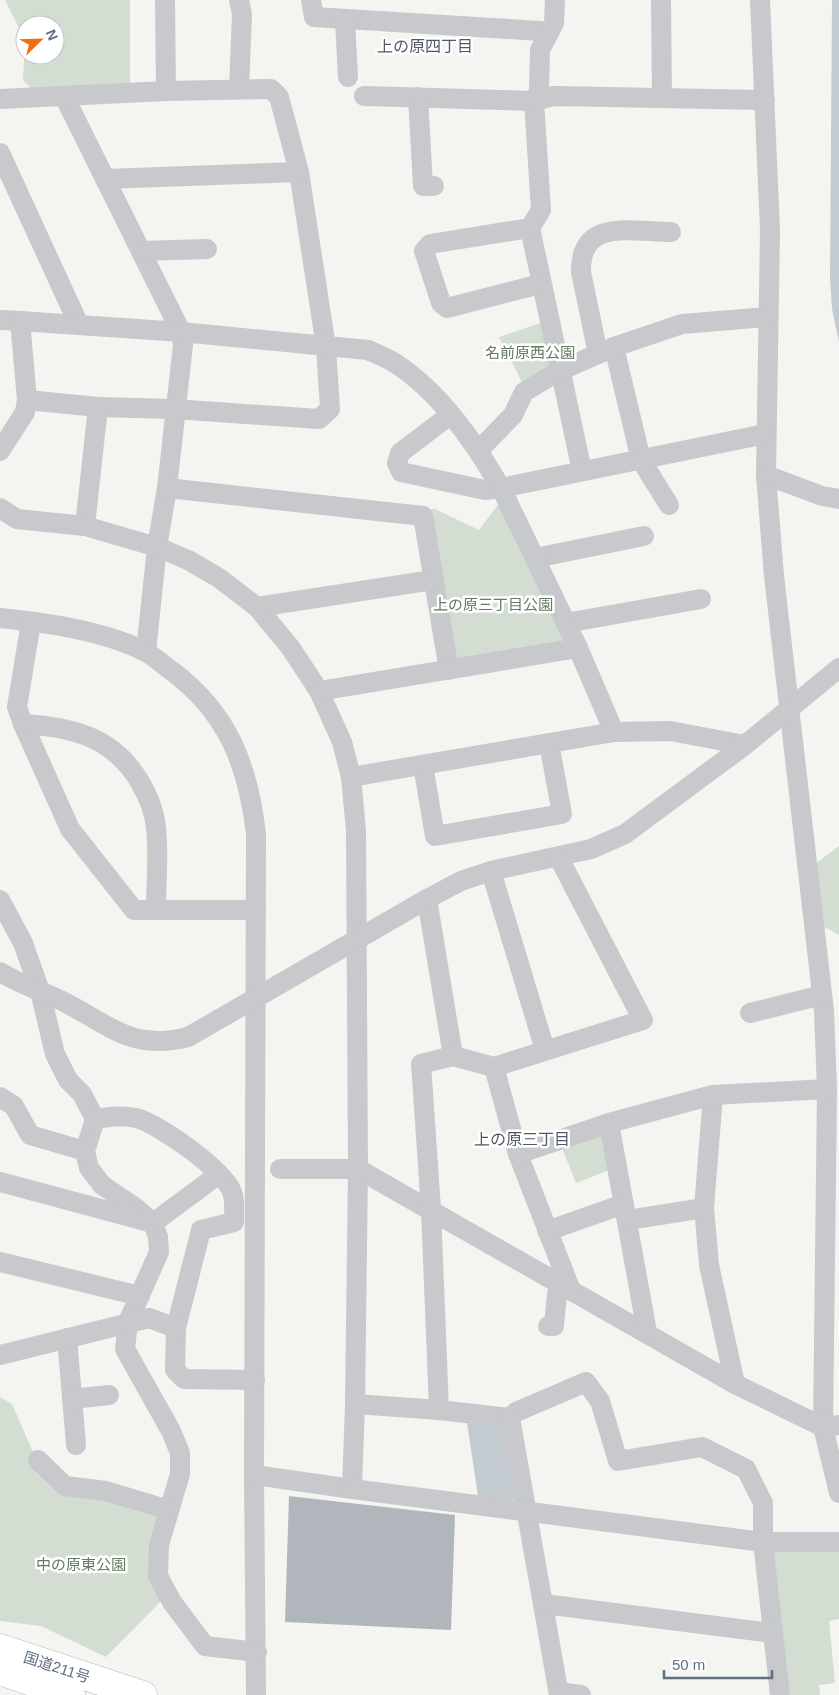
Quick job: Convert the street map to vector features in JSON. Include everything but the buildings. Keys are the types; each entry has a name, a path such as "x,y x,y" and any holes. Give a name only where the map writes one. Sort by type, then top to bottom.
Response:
{"highway":[{"name":"国道211号","path":"0,1648 143,1695"},
{"name":"国道211号","path":"0,1671 71,1695"}],"street":[{"path":"165,0 166,91"},
{"path":"239,0 242,14 240,89"},
{"path":"311,0 314,18 540,31 548,35"},
{"path":"555,0 554,23 540,50 539,91 534,101 541,210 530,228 540,284 582,471"},
{"path":"662,0 662,98"},
{"path":"760,0 770,230 766,475 774,576 789,709 828,1005 827,1089 831,1426 839,1493"},
{"path":"345,20 348,77"},
{"path":"0,99 166,91 271,89 279,97 299,172 326,347 330,409 319,419 98,407 27,400"},
{"path":"64,96 180,332 183,345 174,410 168,488 157,547 146,652"},
{"path":"364,96 534,101 554,96 765,100"},
{"path":"418,97 424,186"},
{"path":"0,153 79,325"},
{"path":"105,179 299,172"},
{"path":"424,251 430,244 530,228"},
{"path":"419,232 441,303 447,308 540,284"},
{"path":"669,505 641,460 581,272 581,262 592,237 603,232 671,232"},
{"path":"141,251 206,249"},
{"path":"479,450 513,415 524,392 559,371 606,351 682,324 768,317"},
{"path":"0,320 180,332 368,350 394,362 420,382 450,415 479,450 502,488 578,648 614,732"},
{"path":"0,451 25,412 27,400 20,322"},
{"path":"85,526 98,407"},
{"path":"450,415 400,453 397,463 400,472 485,490 766,434"},
{"path":"766,475 822,496 839,500"},
{"path":"168,488 423,516 448,670"},
{"path":"0,508 17,519 85,526 157,547 188,560 219,578 257,607 290,647 319,690 342,742 350,777 356,830 358,939 358,1169 352,1489"},
{"path":"535,558 644,536"},
{"path":"257,607 433,580"},
{"path":"566,622 701,599"},
{"path":"0,618 98,635 146,652 204,699 226,730 242,763 252,796 256,834 254,1475 256,1695"},
{"path":"31,622 17,707 70,829 134,910 256,910"},
{"path":"319,690 578,648"},
{"path":"0,972 15,982 60,1000 123,1036 143,1041 167,1043 188,1037 427,899 461,882 491,871 559,858 591,849 638,827 839,668"},
{"path":"23,724 52,726 77,732 103,742 135,774 148,797 156,828 156,909"},
{"path":"350,777 614,732 670,731 745,744"},
{"path":"423,765 436,836 523,821 562,814 550,743"},
{"path":"439,1410 431,1209 422,1064 453,1056 494,1067 643,1020 559,858"},
{"path":"491,871 545,1050"},
{"path":"427,899 453,1056"},
{"path":"0,900 23,943 40,991 55,1054 68,1080 82,1094 95,1119 85,1151 89,1168 102,1185 136,1208 153,1223 158,1237 159,1252 128,1322 125,1349 171,1431 180,1453 180,1474 159,1546 158,1576 172,1602 204,1646 257,1652"},
{"path":"750,1013 828,1005"},
{"path":"494,1067 518,1154 570,1288"},
{"path":"518,1154 609,1123 713,1095 827,1089"},
{"path":"713,1095 704,1208 709,1265 735,1384"},
{"path":"0,1098 14,1106 30,1135 85,1151"},
{"path":"95,1119 118,1116 138,1118 194,1151 219,1174 233,1193 234,1222 200,1230 176,1328 175,1370 184,1379 255,1380"},
{"path":"609,1123 647,1332"},
{"path":"280,1169 358,1169 570,1288 735,1384 831,1426"},
{"path":"153,1223 219,1174"},
{"path":"0,1182 153,1223"},
{"path":"547,1230 626,1212 704,1208"},
{"path":"0,1262 140,1296"},
{"path":"548,1326 554,1326 557,1294 570,1288"},
{"path":"0,1355 149,1318 176,1328"},
{"path":"67,1338 76,1445"},
{"path":"510,1418 516,1412 586,1382 600,1401 618,1461 702,1447 746,1469 763,1503 763,1542 780,1695"},
{"path":"72,1399 109,1395"},
{"path":"355,1404 439,1410 510,1418"},
{"path":"510,1418 559,1693 581,1695"},
{"path":"38,1460 65,1486 106,1491 169,1510"},
{"path":"254,1475 763,1542 839,1542"},
{"path":"544,1604 772,1633"}],"green space":[{"path":"5,0 130,0 130,84 32,89 23,80 24,65 65,65 65,15 15,15 15,20"},
{"name":"名前原西公園","path":"543,322 554,368 523,384 499,337"},
{"name":"上の原三丁目公園","path":"500,502 565,636 561,644 452,661 426,509 435,509 479,530"},
{"path":"839,846 839,935 821,925 815,864"},
{"path":"603,1132 612,1169 576,1183 562,1148"},
{"name":"中の原東公園","path":"0,1397 12,1404 37,1461 64,1488 164,1512 164,1598 106,1657 41,1626 0,1621"},
{"path":"839,1548 839,1619 829,1621 835,1683 819,1685 820,1695 785,1695 769,1553 778,1549"}],"shaded area":[{"path":"832,0 839,0 839,342 832,309 830,278"},
{"path":"467,1423 501,1427 504,1430 515,1497 511,1502 478,1496"}],"district":[{"name":"上の原四丁目","path":"425,46"},
{"name":"上の原三丁目","path":"522,1139"}]}
